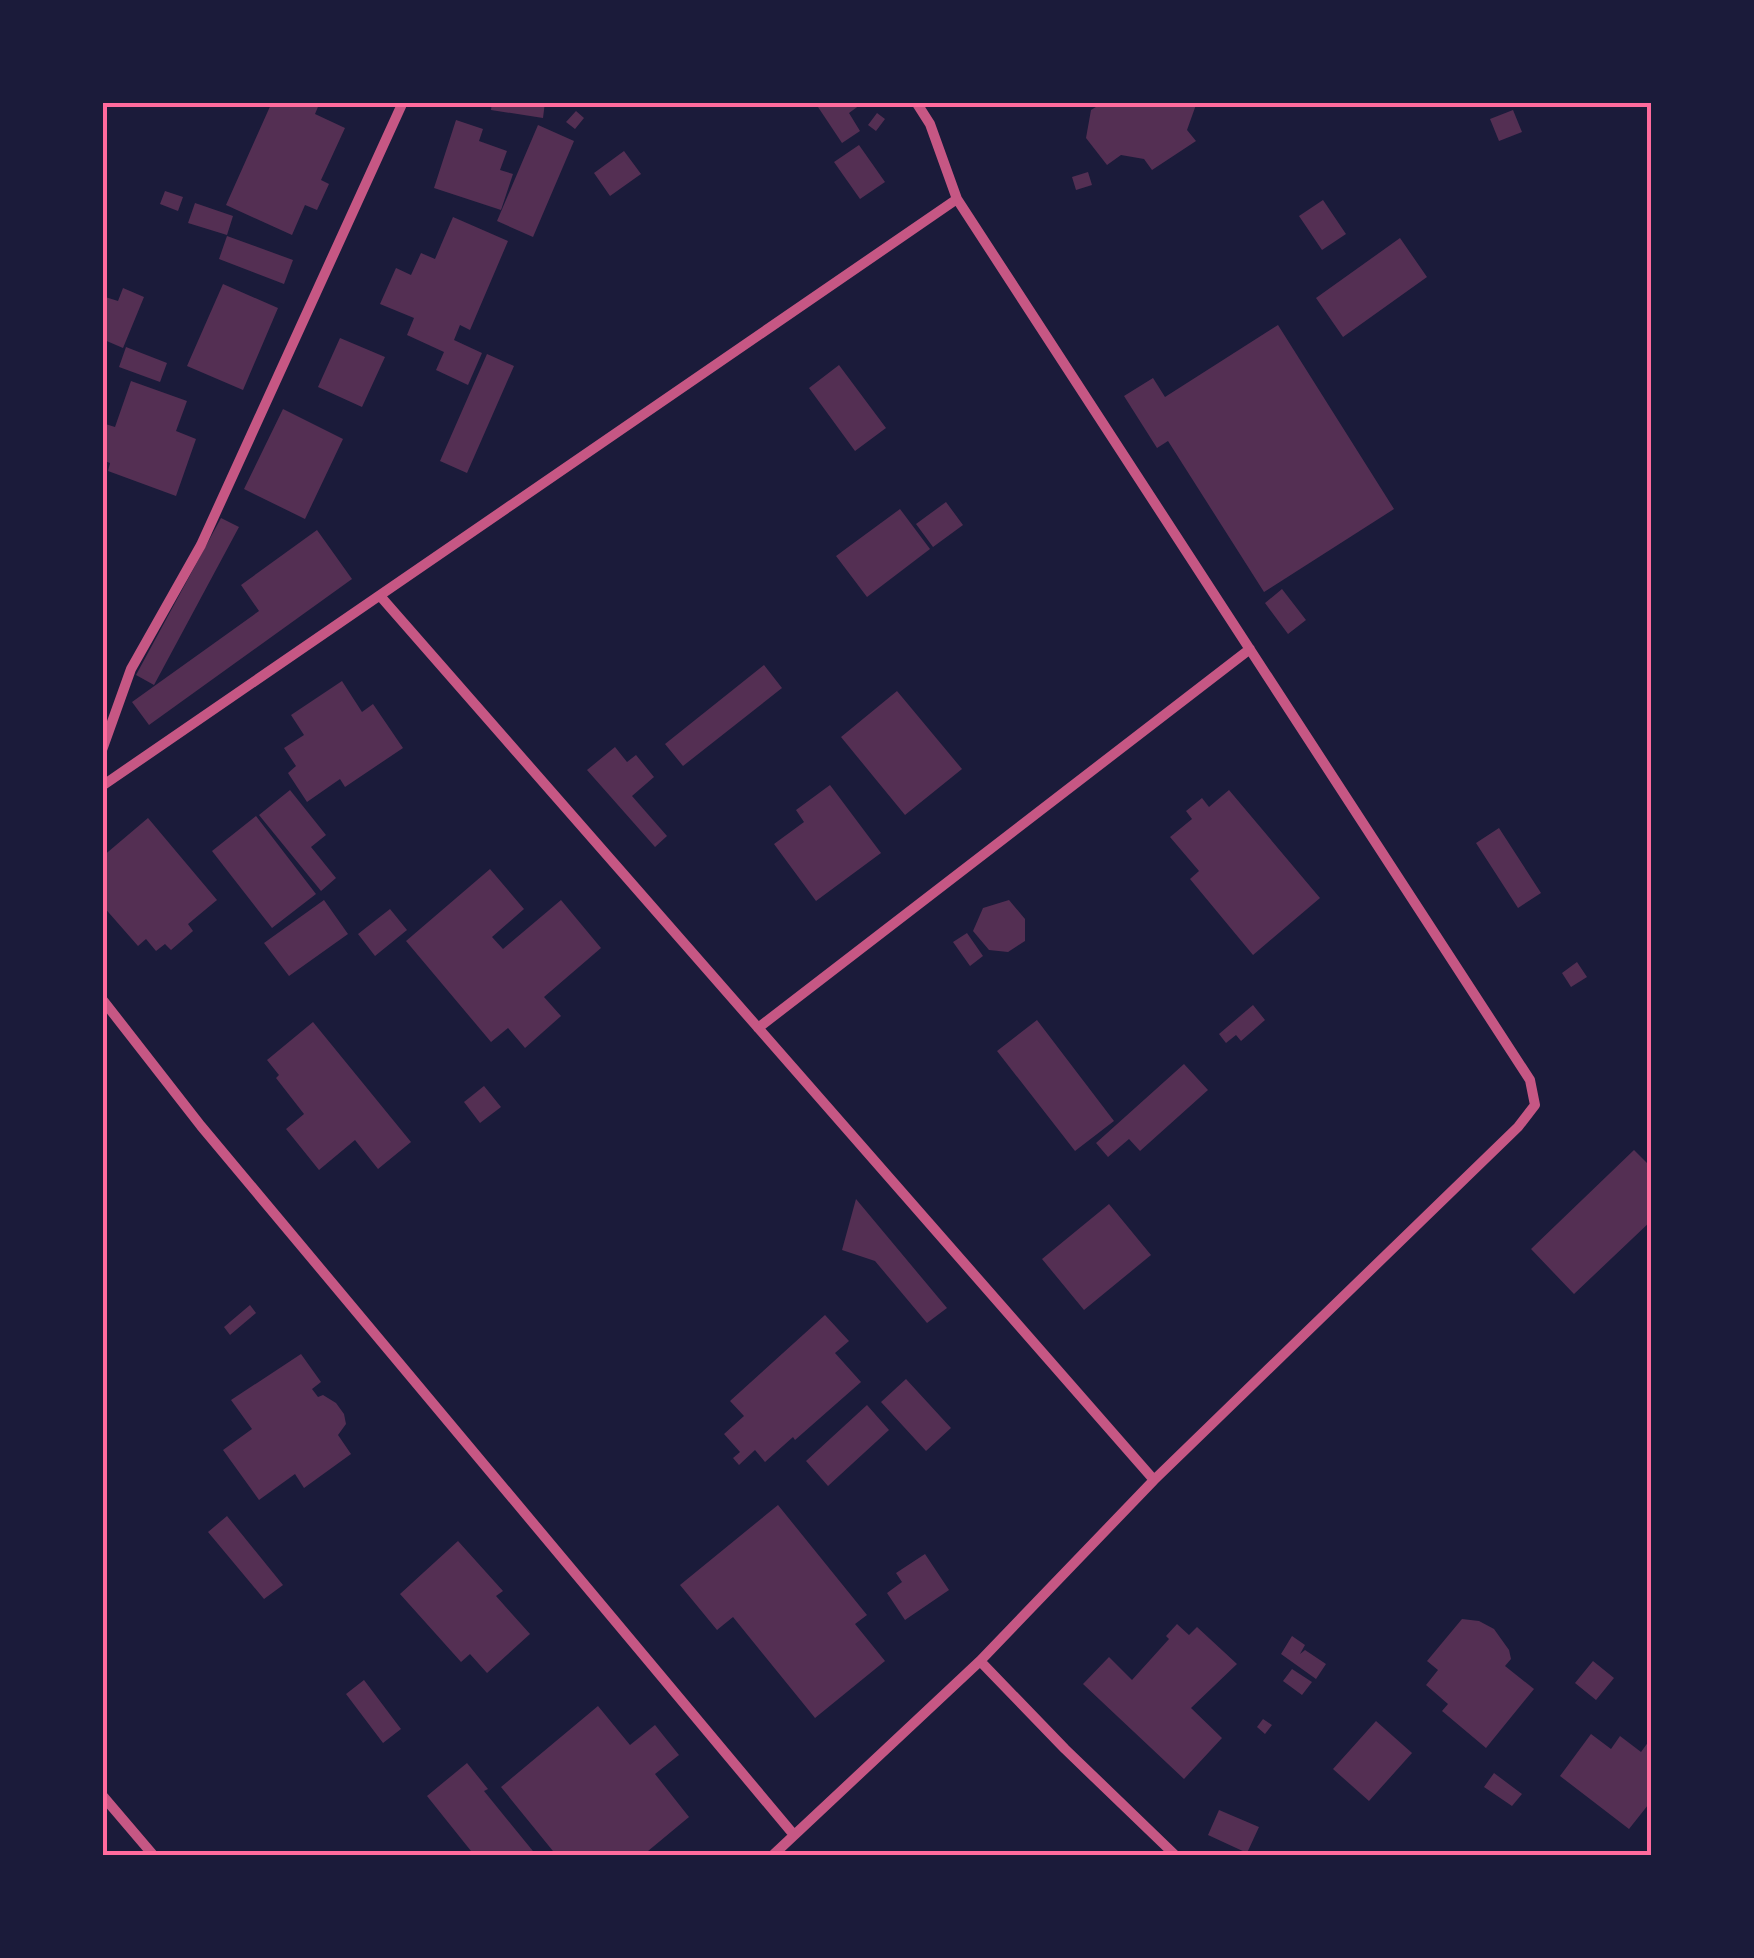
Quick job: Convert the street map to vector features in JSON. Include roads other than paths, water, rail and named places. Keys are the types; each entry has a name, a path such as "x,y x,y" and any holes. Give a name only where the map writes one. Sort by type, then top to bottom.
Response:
{"street":[{"path":"102,750 131,670 201,546 403,102"},
{"path":"772,1856 980,1661 1154,1480 1518,1127 1535,1105 1530,1080 957,199 930,124 916,102"},
{"path":"102,786 957,199"},
{"path":"381,597 1154,1480"},
{"path":"758,1028 1250,649"},
{"path":"102,999 202,1126 794,1835"},
{"path":"980,1661 1065,1750 1176,1856"},
{"path":"102,1794 154,1856"}]}
